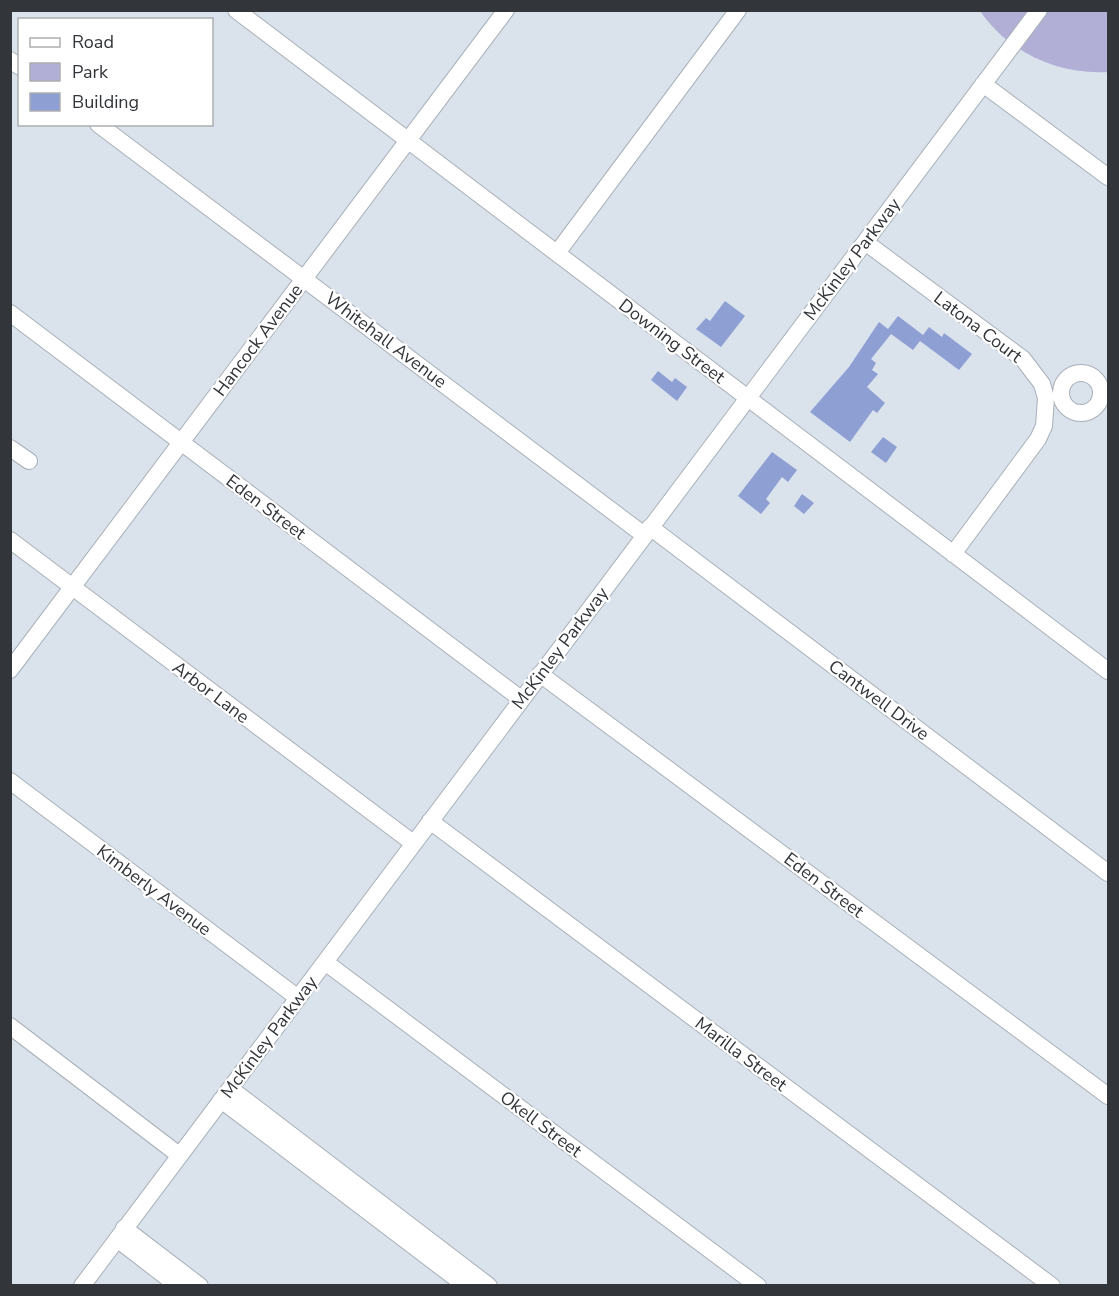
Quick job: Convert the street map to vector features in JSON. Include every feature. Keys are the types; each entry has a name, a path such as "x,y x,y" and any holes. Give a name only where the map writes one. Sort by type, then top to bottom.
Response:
{"street":[{"name":"Downing Street","path":"236,10 1108,671"},
{"name":"Hancock Avenue","path":"10,670 506,10"},
{"path":"557,253 738,10"},
{"name":"McKinley Parkway","path":"82,1286 1039,10"},
{"path":"983,84 1108,177"},
{"name":"Whitehall Avenue","path":"101,126 304,279 647,531"},
{"name":"Latona Court","path":"865,242 1023,359 1054,398 1038,439 953,554"},
{"name":"Eden Street","path":"10,313 521,699"},
{"path":"1080,373 1094,378 1104,391 1095,407 1084,413 1072,411 1054,398 1071,376 1080,373"},
{"path":"10,448 29,462"},
{"name":"Cantwell Drive","path":"647,531 1108,873"},
{"name":"Arbor Lane","path":"10,540 413,843"},
{"name":"Eden Street","path":"540,674 1108,1096"},
{"name":"Kimberly Avenue","path":"10,781 298,998"},
{"name":"Marilla Street","path":"430,821 1052,1286"},
{"name":"Okell Street","path":"325,962 758,1286"},
{"path":"10,1026 179,1155"},
{"path":"226,1095 402,1228 489,1286"},
{"path":"402,1228 466,1286"},
{"path":"121,1233 178,1286"},
{"path":"121,1233 200,1286"}],"green space":[{"path":"980,11 1108,11 1108,72 1071,70 1036,58 1005,39"}],"building":[{"path":"725,301 745,316 721,347 696,329 706,318 710,321"},
{"path":"898,316 923,335 929,327 942,337 944,333 972,354 959,370 920,341 913,350 891,334 871,359 876,363 872,370 878,374 867,387 885,403 877,413 873,410 850,442 810,412 849,367 879,322 888,329"},
{"path":"658,371 672,382 675,378 687,387 677,401 651,380"},
{"path":"883,437 897,447 886,463 871,452"},
{"path":"772,452 797,470 788,482 782,477 766,499 770,503 761,514 738,496"},
{"path":"802,494 814,503 804,514 794,506"}]}
